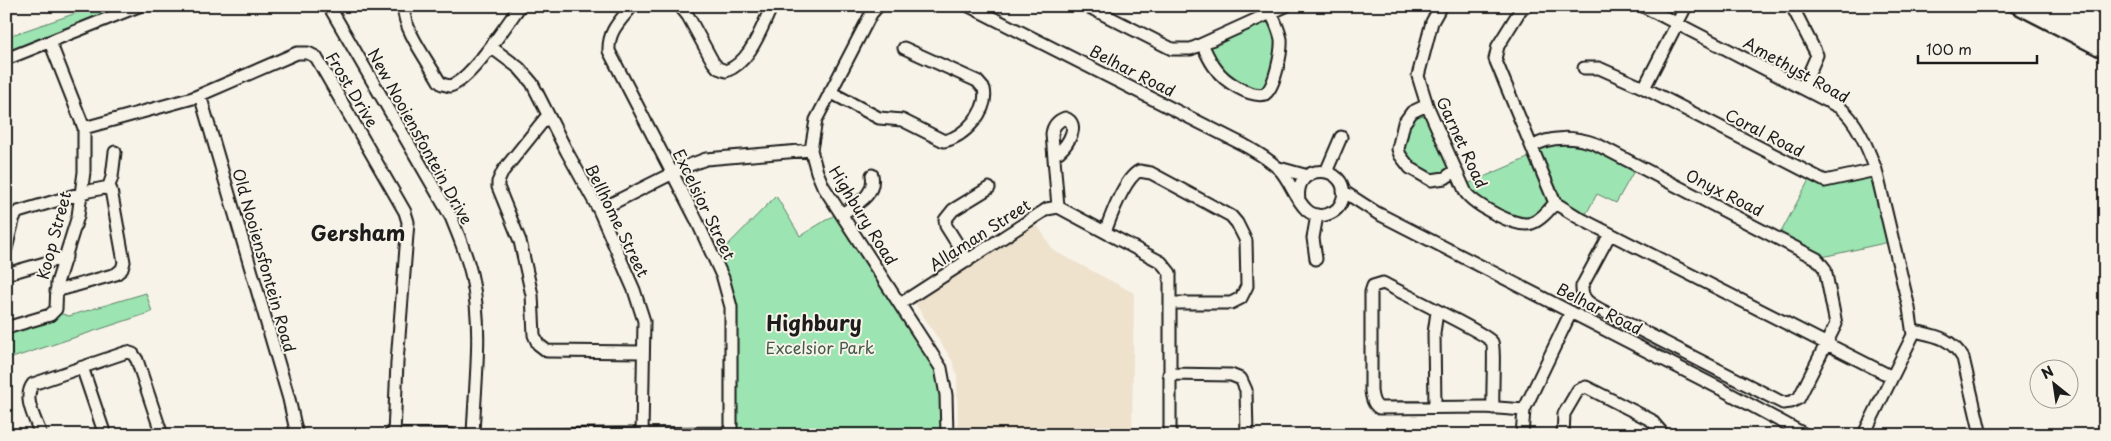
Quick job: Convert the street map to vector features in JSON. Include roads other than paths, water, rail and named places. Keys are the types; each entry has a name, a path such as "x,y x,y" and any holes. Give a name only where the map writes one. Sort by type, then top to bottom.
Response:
{"street":[{"path":"6,59 139,6"},
{"name":"New Nooiensfontein Drive","path":"329,6 446,209 463,249 472,277 479,333 473,435"},
{"path":"404,6 407,25 442,84 450,86 456,85 491,47 520,6"},
{"name":"Excelsior Street","path":"632,6 612,30 609,38 609,51 696,219 728,293 731,307 731,434"},
{"path":"680,6 688,16 713,62 718,68 726,70 738,64 746,55 772,6"},
{"name":"Belhar Road","path":"969,6 1228,137 1279,168 1308,176"},
{"path":"1087,6 1172,49 1191,49 1286,6"},
{"name":"Garnet Road","path":"1441,6 1432,22 1418,70 1419,84 1466,193 1472,200 1520,224 1534,223 1555,203"},
{"name":"Amethyst Road","path":"1644,6 1803,87 1839,107 1847,114 1876,170 1914,331"},
{"path":"1644,88 1686,6"},
{"path":"1792,6 1817,56 1803,87"},
{"path":"1521,7 1498,46 1495,59 1555,203 1610,234 1892,378"},
{"name":"Highbury Road","path":"875,8 816,120 811,150 817,172 940,368 946,395 947,435"},
{"path":"1202,44 1216,69 1226,79 1252,94 1265,94 1272,85 1281,47 1279,32 1271,13"},
{"path":"50,42 84,128"},
{"name":"Bellhome Street","path":"491,47 529,78 599,210 639,302 644,321 642,434"},
{"path":"830,92 879,118 902,120 944,141 960,136 968,130 979,112 985,99 984,89 977,81 904,48"},
{"name":"Frost Drive","path":"84,128 200,95 297,53 308,52 319,60 405,212 408,222 392,434"},
{"name":"Coral Road","path":"1584,68 1599,68 1644,88 1826,181 1876,170"},
{"name":"Old Nooiensfontein Road","path":"200,95 289,398 297,435"},
{"path":"1427,105 1412,112 1404,123 1398,149 1400,155 1410,168 1432,180 1445,178 1455,171"},
{"path":"548,115 518,150 498,182 498,193 520,241 532,295 536,340 547,351 643,352"},
{"name":"Koop Street","path":"6,328 54,313 57,307 56,291 78,216 82,193 84,128"},
{"path":"1326,172 1332,154 1341,137"},
{"name":"Onyx Road","path":"1532,147 1553,138 1596,144 1817,258 1824,269 1836,319 1835,327 1799,398 1783,403 1600,309 1584,298 1582,286 1610,234"},
{"path":"599,210 673,173 706,159 811,150"},
{"path":"108,189 112,177 115,152"},
{"path":"1054,152 1058,207 1161,262 1168,268 1170,273 1170,435"},
{"name":"Belhar Road","path":"1279,168 1299,200"},
{"path":"1105,232 1111,215 1132,176 1139,171 1151,173 1231,216 1246,241 1247,286 1241,298 1231,303 1170,303"},
{"path":"1317,172 1326,172 1339,180 1343,191 1339,207 1329,214 1317,216 1306,210 1299,200 1299,188 1308,176 1317,172"},
{"path":"842,214 869,195 872,187 872,175"},
{"path":"6,248 14,217 18,212 82,193 104,188 108,189 112,193 124,267 116,274 56,291"},
{"path":"968,261 946,226 945,220 947,215 953,210 989,188"},
{"name":"Belhar Road","path":"1343,191 1377,213 1760,408 1806,435"},
{"name":"Allaman Street","path":"900,304 1047,209 1058,207"},
{"name":"Belhar Road","path":"1339,207 1377,213"},
{"path":"1316,259 1313,238 1317,216"},
{"path":"6,274 66,257"},
{"path":"1493,408 1492,341 1475,330 1383,283 1378,283 1371,289 1373,401 1380,408 1435,407 1524,410"},
{"path":"1435,407 1434,333 1437,312"},
{"path":"1522,435 1524,410 1572,312"},
{"path":"1865,432 1913,339 1914,331 1944,338 1957,348 1963,358 1981,435"},
{"path":"41,435 28,398 31,387 38,381 124,353 133,354 137,360 162,435"},
{"path":"82,367 105,435"},
{"path":"1169,374 1231,375 1241,379 1246,390 1247,435"},
{"path":"1562,435 1564,414 1578,390 1586,387 1651,420 1664,435"},
{"path":"392,434 451,435"},
{"path":"499,435 731,434"}],"railway":[{"path":"2000,6 2105,60"}],"district":[{"name":"Gersham","path":"358,232"},
{"name":"Highbury","path":"814,322"}],"park label":[{"name":"Excelsior Park","path":"820,347"}]}
